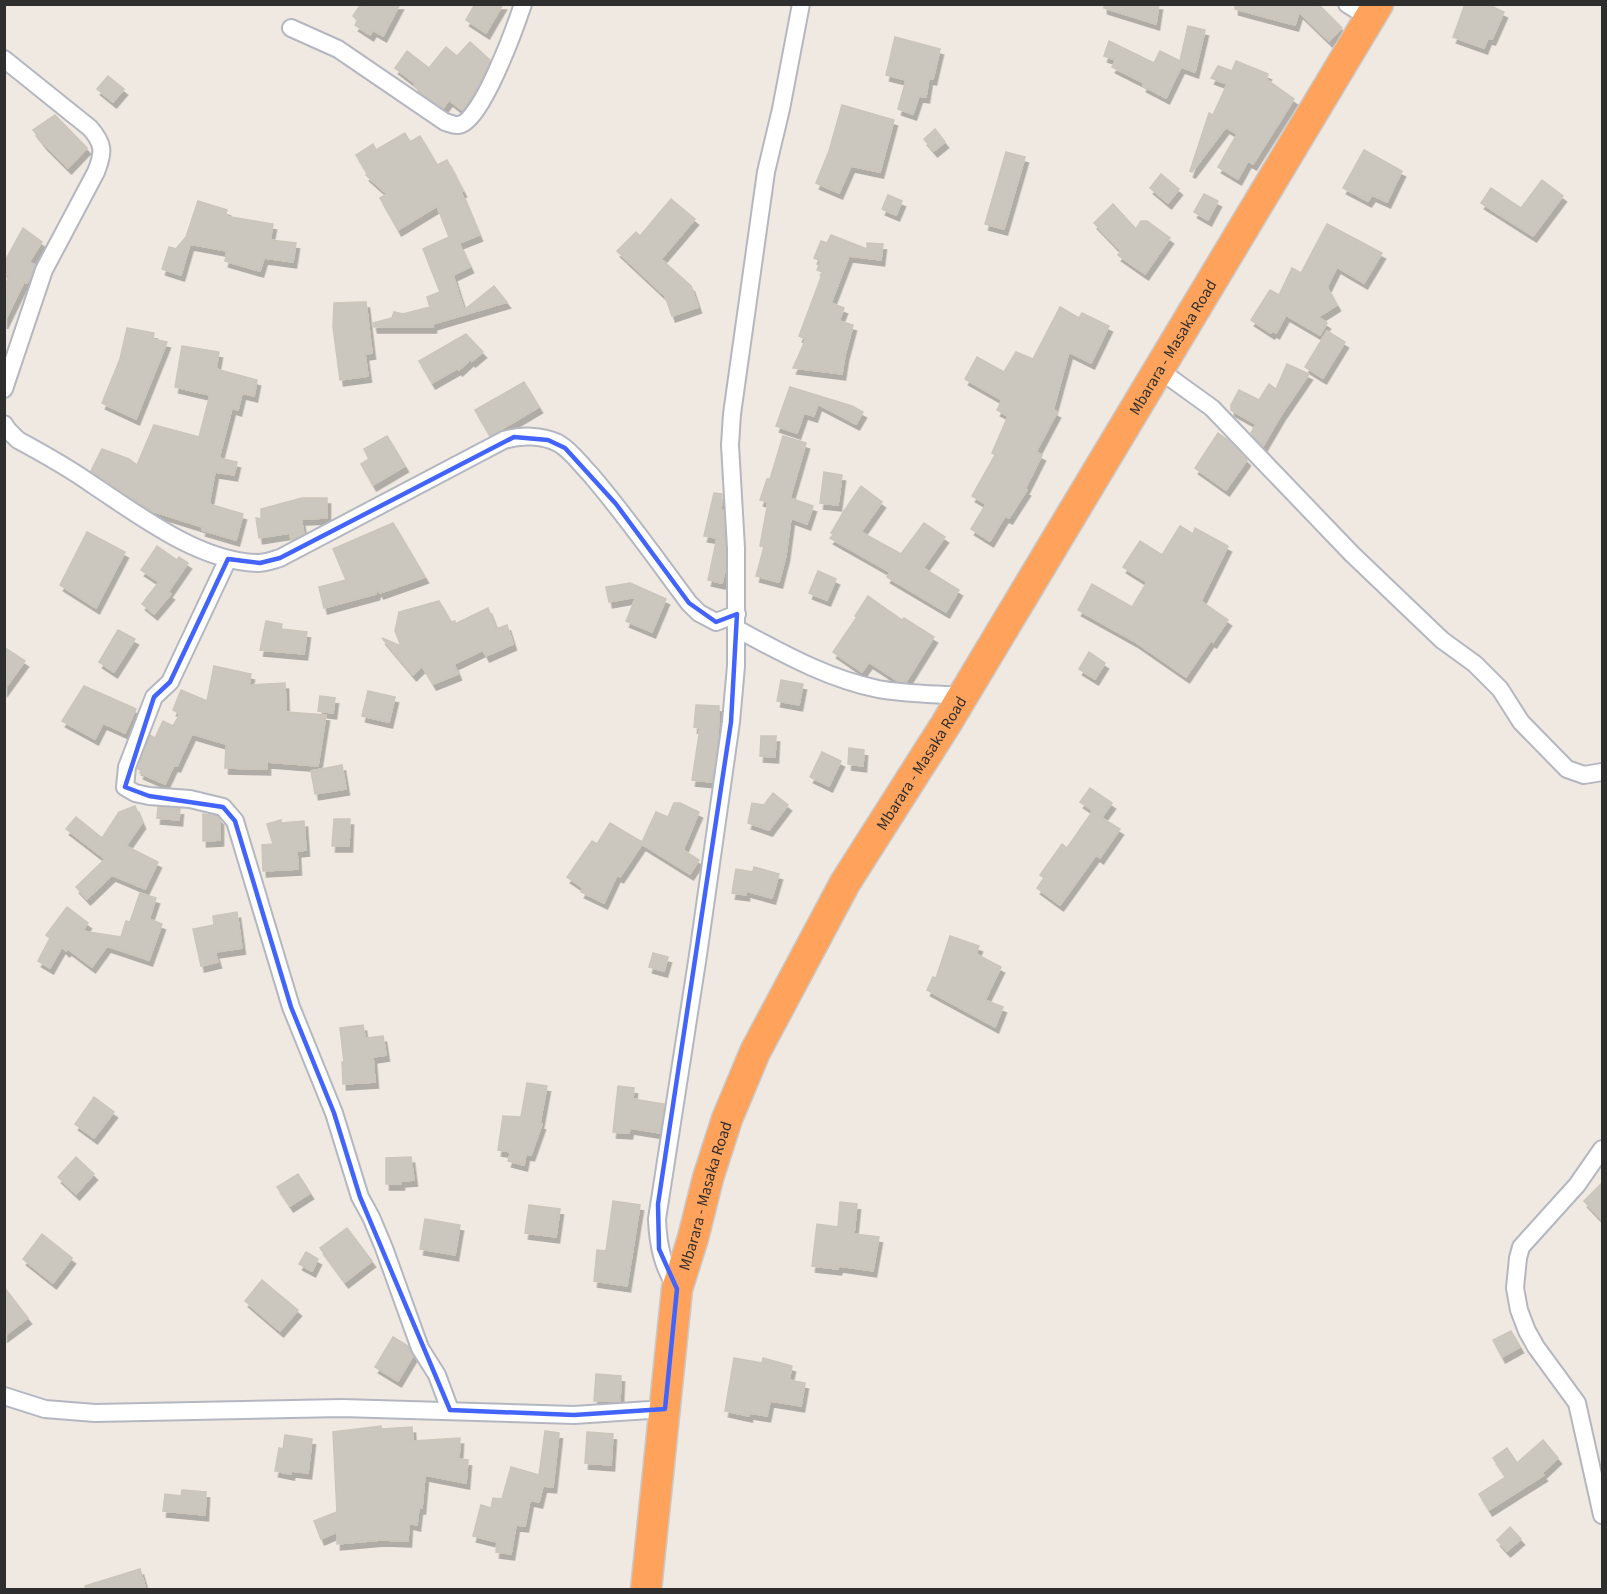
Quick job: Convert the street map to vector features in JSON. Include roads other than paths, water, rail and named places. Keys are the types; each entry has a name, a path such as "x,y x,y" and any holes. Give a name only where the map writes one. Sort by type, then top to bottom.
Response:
{"highway":[{"name":"Mbarara - Masaka Road","path":"646,1590 677,1289 727,1119 755,1052 845,883 962,696 1158,369 1365,9"}],"street":[{"path":"291,28 338,49 445,122 459,126 466,122 484,98 508,46 523,4"},
{"path":"677,1289 667,1273 659,1250 657,1212 698,955 731,722 737,621 736,548 730,445 732,414 766,172 781,109 801,4"},
{"path":"4,59 90,128 102,147 96,172 44,270 4,389"},
{"path":"1158,369 1212,408 1352,554 1442,640 1475,664 1500,688 1521,722 1567,769 1584,775 1602,772"},
{"path":"4,424 18,440 93,484 144,520 208,553 228,559 260,563 280,558 504,440 514,437 548,440 565,448 616,504 689,603 699,613 716,622 737,621 808,668 879,689 962,696"},
{"path":"228,559 170,682 154,698 127,767 125,787 135,793 190,799 223,807 235,821 291,1007 334,1113 360,1197 371,1216 384,1248 420,1348 437,1375 450,1410"},
{"path":"1602,1149 1577,1185 1521,1247 1515,1288 1519,1310 1527,1331 1577,1403 1602,1515"},
{"path":"4,1396 28,1405 73,1413 342,1408 574,1415 665,1409"}]}
